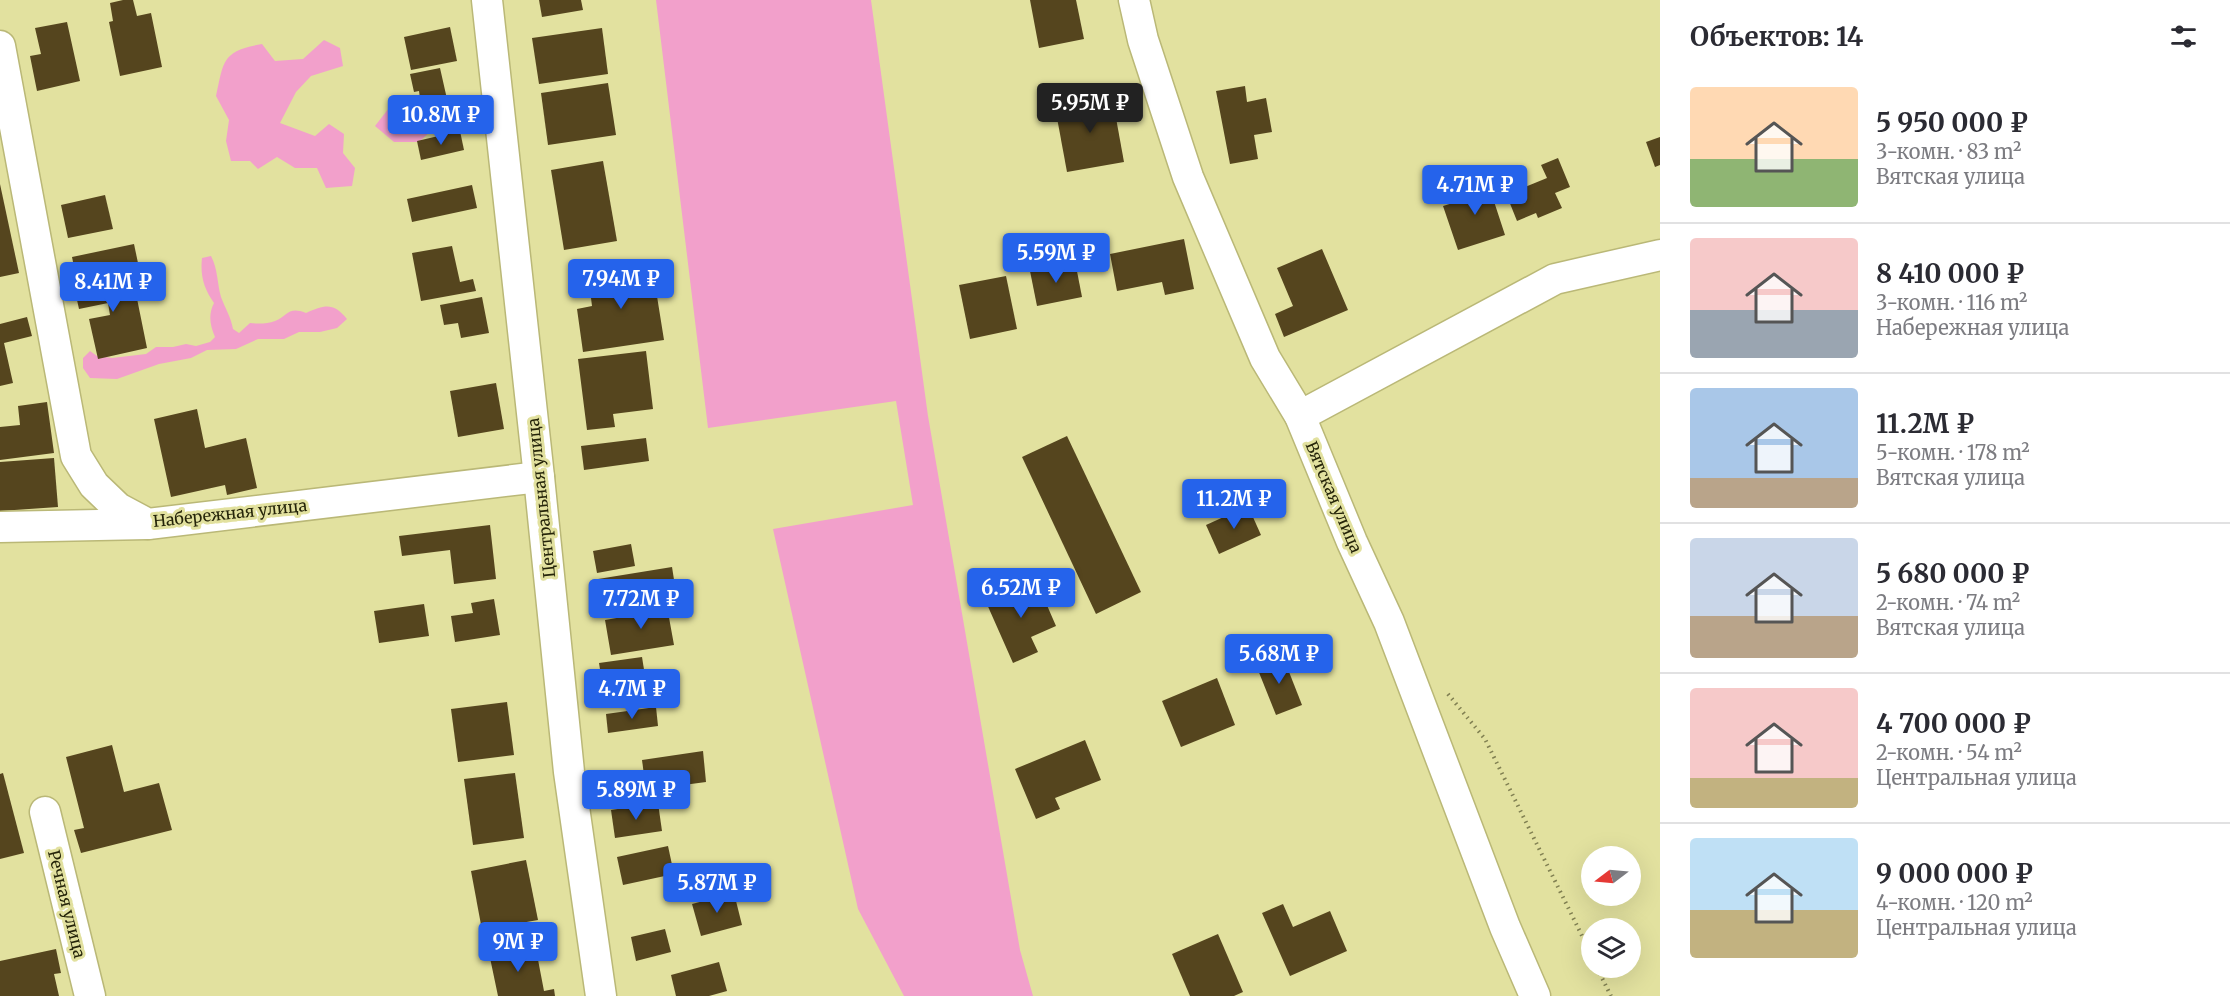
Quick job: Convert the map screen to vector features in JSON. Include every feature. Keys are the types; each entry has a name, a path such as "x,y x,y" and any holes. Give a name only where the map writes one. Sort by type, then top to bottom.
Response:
{"street":[{"name":"Центральная улица","path":"487,0 569,772 602,996"},
{"name":"Вятская улица","path":"1134,0 1143,40 1188,177 1265,358 1300,416 1352,542 1389,622 1505,927 1535,996"},
{"name":"Набережная улица","path":"0,46 76,456 94,485 118,508 148,524 539,477"},
{"path":"1300,416 1555,279 1660,255"},
{"path":"0,527 148,524"},
{"name":"Речная улица","path":"45,812 90,996"}],"path":[{"path":"1441,685 1485,739 1581,934"},
{"path":"1602,978 1611,996"}],"shaded area":[{"path":"656,0 871,0 928,416 1020,950 1033,996 904,996 858,909 773,529 913,505 896,401 708,428"},
{"path":"324,40 340,48 343,66 311,76 296,92 280,123 315,136 329,124 344,134 343,153 355,168 352,186 326,188 317,168 295,168 277,157 258,169 250,161 231,161 226,141 229,120 216,96 227,59 239,50 262,44 275,61 303,59"},
{"path":"435,94 462,104 465,122 448,133 433,129 419,142 394,142 375,126 396,99 413,102"},
{"path":"211,256 221,297 233,329 239,333 250,323 269,323 292,311 306,313 328,307 337,310 347,319 337,328 320,332 299,332 284,339 258,339 236,349 207,350 191,358 159,364 117,379 90,378 83,368 83,358 90,351 97,356 112,358 146,354 156,347 186,344 196,346 210,342 215,337 210,320 214,303 202,276 202,258"}],"building":[{"path":"133,0 137,16 151,13 162,67 120,76 109,22 113,21 110,3"},
{"path":"539,0 581,0 583,10 542,17"},
{"path":"1030,0 1076,0 1084,39 1039,48"},
{"path":"67,22 80,81 37,91 30,56 41,54 35,28"},
{"path":"450,27 457,61 411,70 404,37"},
{"path":"602,28 608,74 539,84 532,38"},
{"path":"440,68 447,99 421,105 419,91 414,92 410,74"},
{"path":"608,83 616,135 548,145 541,93"},
{"path":"1245,86 1247,102 1266,98 1272,132 1254,135 1258,159 1230,164 1216,91"},
{"path":"1112,96 1124,162 1067,172 1055,107"},
{"path":"460,131 464,150 421,160 417,141"},
{"path":"1660,137 1660,165 1655,167 1646,142"},
{"path":"1558,158 1570,187 1555,193 1562,208 1538,218 1536,213 1517,221 1501,181 1519,173 1525,187 1547,178 1541,165"},
{"path":"603,161 617,241 564,250 551,170"},
{"path":"1486,177 1505,235 1458,250 1443,206 1469,198 1464,184"},
{"path":"0,184 19,273 0,277"},
{"path":"472,185 477,208 412,222 407,199"},
{"path":"105,195 113,229 68,238 61,205"},
{"path":"1184,239 1194,289 1165,295 1162,282 1117,291 1110,254"},
{"path":"134,244 138,263 76,276 72,257"},
{"path":"452,246 460,282 473,279 476,291 421,301 412,253"},
{"path":"1322,249 1348,310 1284,337 1275,314 1293,306 1277,268"},
{"path":"1075,261 1082,297 1037,306 1030,271"},
{"path":"652,265 664,340 583,352 577,309 592,306 588,274"},
{"path":"131,269 147,348 98,359 89,319 110,315 108,303 79,309 73,282"},
{"path":"1006,276 1017,329 970,339 959,285"},
{"path":"482,297 489,333 461,338 458,323 444,325 440,305"},
{"path":"27,317 32,336 4,343 13,383 0,386 0,324"},
{"path":"646,351 653,409 613,414 615,427 587,430 578,359"},
{"path":"496,383 504,429 458,437 450,391"},
{"path":"47,402 54,453 0,460 0,427 20,425 18,406"},
{"path":"197,409 205,448 246,438 257,488 227,495 225,485 171,497 154,419"},
{"path":"1067,436 1141,592 1096,614 1022,457"},
{"path":"646,438 649,461 584,470 581,446"},
{"path":"54,458 58,507 0,511 0,462"},
{"path":"1248,506 1261,535 1219,554 1206,525"},
{"path":"490,525 496,579 454,584 450,550 402,556 399,536"},
{"path":"631,544 635,566 597,573 593,551"},
{"path":"672,567 675,586 596,600 592,580"},
{"path":"1036,580 1056,626 1031,637 1038,652 1013,663 986,602"},
{"path":"494,599 500,635 455,642 451,616 473,613 471,603"},
{"path":"666,601 674,645 611,655 605,620 634,615 633,606"},
{"path":"424,604 429,636 379,643 374,611"},
{"path":"1282,654 1302,705 1276,715 1256,665"},
{"path":"642,657 646,682 603,688 599,663"},
{"path":"1217,678 1235,725 1181,747 1162,701"},
{"path":"507,702 514,755 458,762 451,709"},
{"path":"656,707 658,726 608,733 606,714"},
{"path":"1085,740 1101,780 1055,798 1060,809 1036,819 1015,769"},
{"path":"112,745 124,792 159,783 172,830 81,853 74,830 84,828 66,757"},
{"path":"703,751 706,782 646,790 642,760"},
{"path":"3,773 24,853 0,859 0,774"},
{"path":"515,773 524,838 473,845 464,779"},
{"path":"658,803 662,831 615,838 611,810"},
{"path":"668,846 674,874 623,885 617,857"},
{"path":"526,860 538,920 482,930 471,871"},
{"path":"734,893 742,925 701,936 692,904"},
{"path":"1283,904 1293,927 1330,911 1347,951 1290,976 1262,913"},
{"path":"665,929 671,952 636,961 631,937"},
{"path":"1218,934 1243,992 1234,996 1190,996 1172,954"},
{"path":"535,944 544,991 554,989 555,996 498,996 489,953"},
{"path":"56,949 61,973 54,974 59,996 0,996 0,961"},
{"path":"719,962 727,991 709,996 676,996 671,975"}]}
